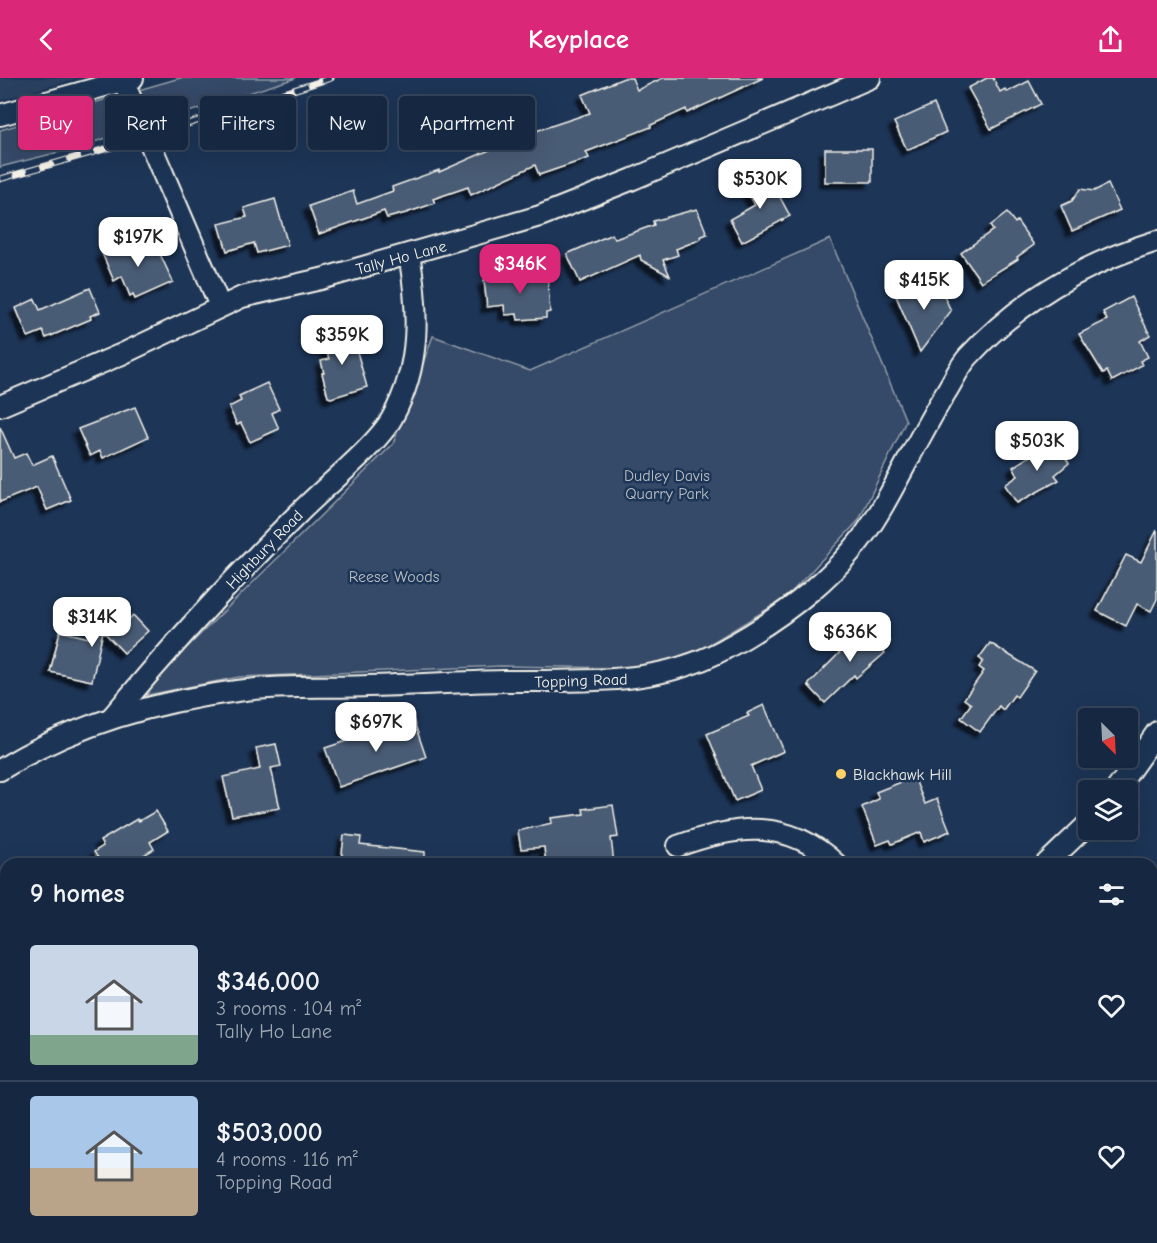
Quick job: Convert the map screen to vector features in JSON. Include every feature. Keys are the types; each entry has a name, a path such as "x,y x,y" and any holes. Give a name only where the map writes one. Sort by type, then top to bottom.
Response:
{"street":[{"name":"Tally Ho Lane","path":"0,406 122,354 242,297 321,279 540,216 870,78"},
{"path":"0,115 126,79 220,306"},
{"name":"Topping Road","path":"111,718 138,708 240,690 464,682 595,682 634,678 679,668 722,651 786,612 822,580 863,535 879,512 915,442 966,360 1012,314 1076,272 1126,250 1157,241"},
{"name":"Highbury Road","path":"0,770 62,738 111,718 219,596 392,420 409,378 414,354 417,312 409,254"},
{"path":"1123,780 1157,732"},
{"path":"678,846 728,830 766,829 807,842 828,858"},
{"path":"1052,858 1078,833"}],"shaded area":[{"path":"0,78 78,78 0,100"}],"green space":[{"path":"180,78 296,78 239,96 200,96 200,108 188,112 188,96 118,96"},
{"path":"105,100 105,138 93,142 93,103"},
{"path":"18,125 18,150 67,150 0,167 0,130"},
{"name":"Dudley Davis Quarry Park","path":"830,239 906,421 859,520 787,597 705,647 668,660 624,668 502,666 239,677 137,697 393,444 433,336 530,371"}],"building":[{"path":"624,78 632,78 637,90 663,78 763,78 687,113 686,109 651,127 586,152 589,158 539,175 535,165 471,195 468,187 433,199 435,203 406,213 387,218 384,211 319,234 309,206 353,191 357,204 393,191 392,187 439,170 439,172 490,150 535,150 535,131 590,113 582,95"},
{"path":"987,78 993,78 1000,92 1005,89 1007,92 1029,81 1041,104 991,129 968,88"},
{"path":"934,104 946,132 907,150 894,122"},
{"path":"825,149 872,149 872,182 825,182"},
{"path":"768,175 790,216 742,242 730,219 755,205 745,187"},
{"path":"1108,184 1120,210 1072,231 1061,206 1072,201 1080,189 1094,191"},
{"path":"275,199 288,245 257,253 254,243 227,251 219,224 247,217 244,208"},
{"path":"697,209 707,234 700,237 701,239 676,249 678,255 663,260 670,276 641,260 640,255 580,282 567,254 612,234 615,239 654,225 653,221"},
{"path":"1007,213 1015,223 1017,221 1034,245 1017,257 1018,259 981,282 961,253 993,230 990,226"},
{"path":"154,241 173,282 135,299 133,294 130,296 122,276 114,281 102,253 124,243 128,252"},
{"path":"547,271 550,312 546,313 546,318 518,320 517,314 505,315 504,305 487,307 484,280 513,277 513,274"},
{"path":"937,280 951,311 920,352 896,296"},
{"path":"90,288 100,312 90,316 91,319 46,338 43,331 28,337 16,308 35,299 40,310"},
{"path":"1131,297 1150,335 1140,341 1148,357 1140,361 1142,365 1112,381 1107,371 1103,373 1079,334 1107,320 1103,312"},
{"path":"348,331 351,342 354,341 367,387 331,398 328,397 322,373 324,373 321,361 329,359 323,338"},
{"path":"267,383 279,409 272,413 279,429 250,442 241,423 237,425 229,407 241,401 239,396"},
{"path":"135,407 148,437 103,458 100,451 90,456 78,429"},
{"path":"0,427 14,458 26,453 32,465 52,456 71,500 47,510 37,487 0,502"},
{"path":"1054,440 1069,463 1055,475 1059,480 1017,503 1005,485 1018,476 1013,467"},
{"path":"1157,530 1157,599 1151,611 1137,604 1126,626 1097,611 1126,555 1141,562"},
{"path":"133,615 148,631 124,653 103,631 92,681 50,672 60,631 89,638 102,630 95,622 121,627"},
{"path":"876,626 890,642 882,650 885,653 856,678 854,675 825,703 808,685 864,628 869,633"},
{"path":"990,643 1035,671 1017,697 1014,695 1003,710 999,706 980,732 961,718 971,704 964,699 984,671 979,667 983,661 979,658"},
{"path":"764,705 784,751 751,766 761,790 735,801 707,734 749,716 747,713"},
{"path":"413,719 426,757 339,787 325,748"},
{"path":"276,744 281,766 271,768 280,808 232,816 223,777 260,769 256,748"},
{"path":"914,777 925,804 937,799 950,831 924,842 921,832 892,844 890,840 877,845 862,807 879,799 876,792"},
{"path":"613,805 618,837 611,838 613,858 545,858 544,847 521,849 518,831 552,823 551,818 584,814 583,809"},
{"path":"156,811 168,831 150,842 154,849 139,858 98,858 94,852 103,846 100,841 137,819 139,821"},
{"path":"344,835 361,837 360,845 425,852 425,858 342,858"}],"railway":[{"path":"0,179 147,137 331,78"}],"place":[{"name":"Blackhawk Hill","path":"841,774"}],"park label":[{"name":"Reese Woods","path":"394,576"}]}
